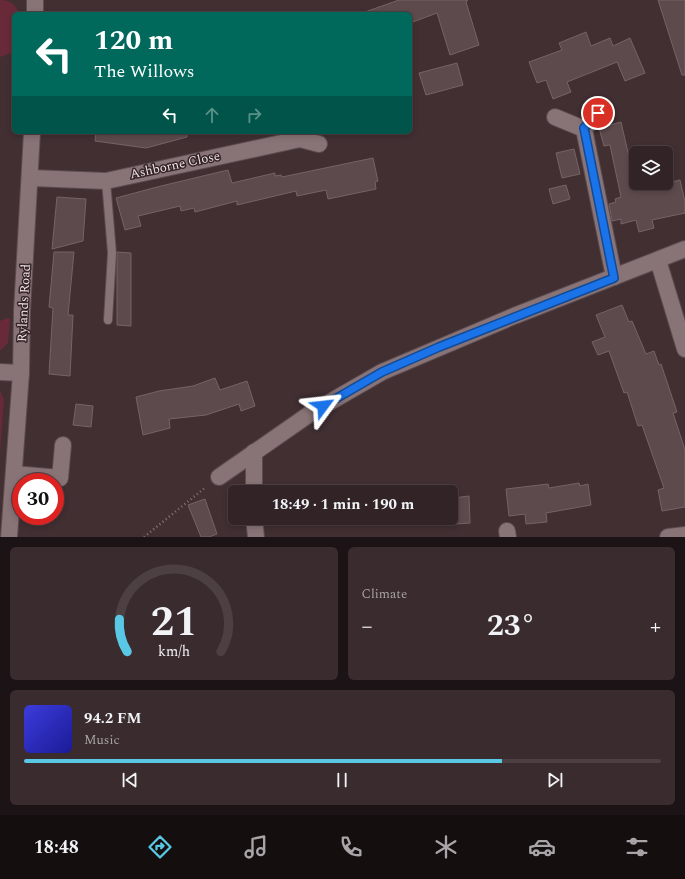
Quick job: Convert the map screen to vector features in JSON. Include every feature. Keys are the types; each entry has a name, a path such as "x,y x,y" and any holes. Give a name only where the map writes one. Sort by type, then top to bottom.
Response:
{"street":[{"path":"35,0 35,12"},
{"path":"584,128 598,113"},
{"path":"555,117 584,128"},
{"path":"584,128 614,278"},
{"name":"Rylands Road","path":"14,473 21,373 22,311 31,178 32,134"},
{"name":"Ashborne Close","path":"31,178 106,181 300,139 319,144"},
{"path":"219,477 311,413 382,372 514,316 685,249"},
{"path":"658,260 685,349"},
{"path":"0,372 21,373"},
{"path":"60,473 63,445"},
{"path":"254,452 254,485"},
{"name":"Rylands Road","path":"9,537 12,499"},
{"path":"255,525 256,537"},
{"path":"668,537 685,535"}],"lane":[{"path":"106,181 112,253 108,320"}],"path":[{"path":"144,537 219,477"}],"shaded area":[{"path":"0,0 12,3 18,12 12,12 12,53 0,57"},
{"path":"7,318 10,319 8,343 0,351 0,321"},
{"path":"0,390 4,400 0,452"}],"building":[{"path":"399,0 468,0 466,2 479,45 450,55 437,13 412,22 412,12 365,12"},
{"path":"658,0 685,0 685,75 682,75"},
{"path":"586,32 591,46 610,38 613,46 630,38 645,73 625,81 617,62 567,82 571,92 553,99 546,80 537,83 529,62 562,50 559,43"},
{"path":"457,63 463,85 426,95 419,73"},
{"path":"621,122 629,157 629,190 673,190 673,182 680,180 685,202 685,213 652,220 654,228 639,232 636,220 621,224 621,219 612,221 609,204 616,202 615,199 621,197 610,145 604,146 599,128"},
{"path":"96,134 187,134 187,137 146,148 95,141"},
{"path":"574,149 580,174 562,178 556,153"},
{"path":"373,158 378,181 375,182 376,189 328,199 326,190 297,196 296,191 237,205 237,201 195,212 194,208 181,211 180,206 138,216 141,226 125,230 116,198 228,170 232,183 275,173 275,176 281,175 282,177"},
{"path":"566,185 570,199 553,204 549,189"},
{"path":"57,197 86,199 83,241 52,249"},
{"path":"54,252 74,252 68,315 73,315 70,376 49,374 53,308 49,307"},
{"path":"117,252 131,253 131,326 117,325"},
{"path":"622,305 629,322 632,321 646,354 654,351 659,365 661,364 677,412 673,413 685,450 685,507 662,511 658,490 664,488 642,425 638,426 627,392 624,393 609,351 598,355 592,342 605,337 596,315"},
{"path":"215,378 220,390 247,381 255,406 241,411 239,404 206,415 169,419 170,428 143,435 136,397 159,391 193,386"},
{"path":"76,404 93,406 91,427 73,425"},
{"path":"579,483 580,486 588,484 591,505 546,513 547,522 526,524 525,514 509,516 506,489 548,484 549,488"},
{"path":"469,496 470,523 458,524 458,497"},
{"path":"205,499 217,534 209,537 201,537 188,505"}],"route":[{"path":"323,406 382,372 514,316 614,278 584,128 598,113"}]}
